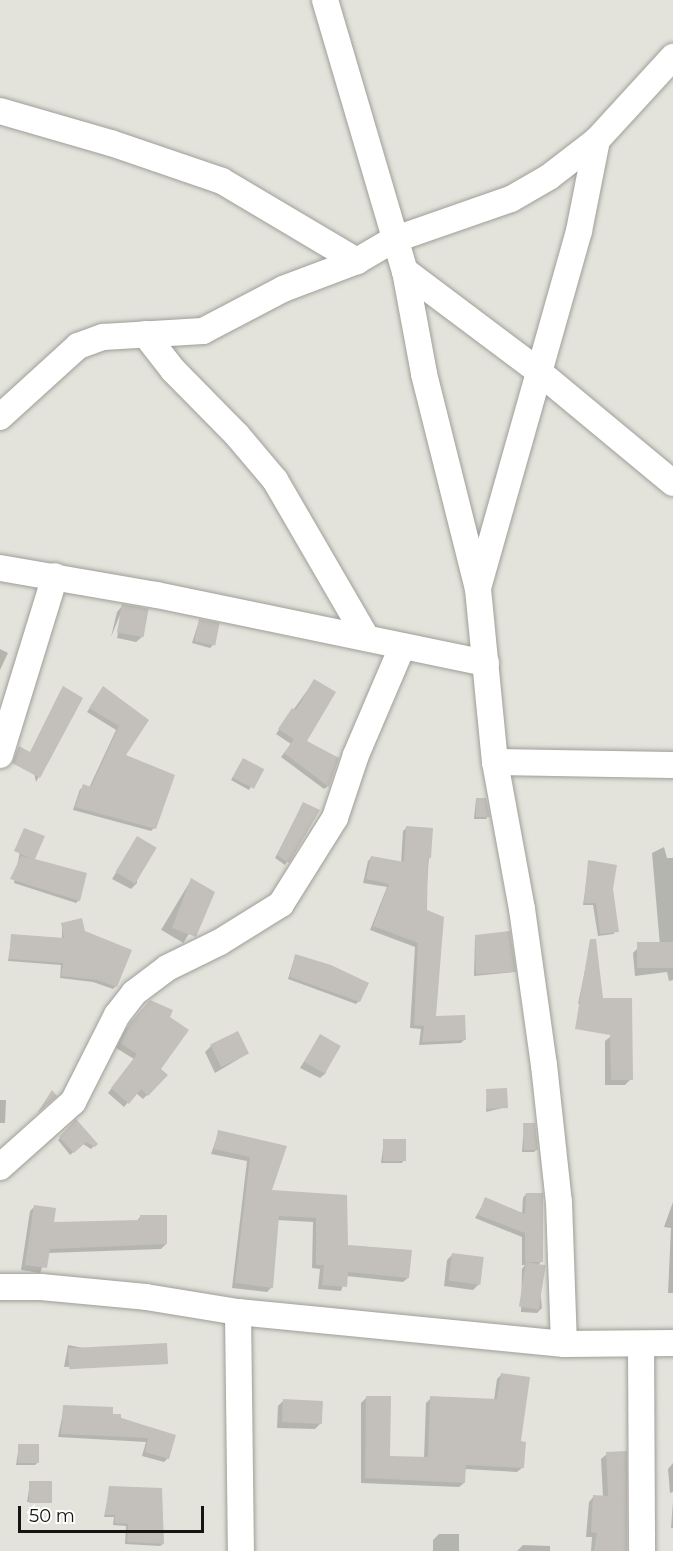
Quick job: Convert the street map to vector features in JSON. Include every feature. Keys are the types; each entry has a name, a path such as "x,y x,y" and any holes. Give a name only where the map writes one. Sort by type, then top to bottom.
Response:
{"street":[{"path":"325,0 393,240 405,270 424,374 478,589 495,762 522,909 544,1065 559,1202 564,1344"},
{"path":"0,417 78,346 103,338 203,331 283,289 357,261 393,240 511,199 549,177 597,141 673,57"},
{"path":"0,111 100,139 222,182 357,261"},
{"path":"478,589 579,231 597,141"},
{"path":"405,270 538,371 673,483"},
{"path":"146,334 173,370 237,435 275,480 366,637"},
{"path":"0,567 366,637 486,663"},
{"path":"0,755 55,576"},
{"path":"0,1167 73,1102 117,1015 134,993 167,968 229,937 280,904 335,818 356,755 402,646"},
{"path":"495,762 673,765"},
{"path":"0,1287 41,1287 146,1297 238,1312 564,1344 673,1343"},
{"path":"238,1312 241,1551"},
{"path":"641,1345 642,1551"}],"building":[{"path":"122,604 149,609 144,637 117,633"},
{"path":"199,619 220,623 215,646 195,642"},
{"path":"314,679 336,692 307,741 339,758 329,787 284,753 294,739 278,729 292,708 296,710"},
{"path":"63,686 83,698 40,778 12,763 19,746 30,752"},
{"path":"103,686 149,720 126,755 175,775 156,829 75,807 83,784 91,787 119,726 89,708"},
{"path":"243,758 264,769 254,789 233,777"},
{"path":"476,798 486,798 490,817 476,817"},
{"path":"303,802 320,810 289,863 277,855"},
{"path":"406,826 433,828 431,858 428,858 427,910 444,917 436,1016 465,1015 466,1040 422,1042 424,1026 414,1025 418,943 373,926 389,884 366,879 371,856 404,862"},
{"path":"24,828 45,836 35,859 87,873 80,901 10,879 21,856 32,859 14,851"},
{"path":"137,836 157,848 135,884 115,872"},
{"path":"588,860 617,865 613,889 619,932 600,934 596,903 584,903"},
{"path":"191,878 215,892 196,937 172,928"},
{"path":"82,918 85,931 132,950 117,987 97,980 61,976 63,963 9,959 11,934 64,938 61,923"},
{"path":"510,931 516,972 476,974 475,935"},
{"path":"590,939 596,939 603,998 632,998 633,1080 611,1080 610,1035 575,1029"},
{"path":"637,942 673,942 673,968 637,968"},
{"path":"295,954 331,965 369,983 360,1002 290,977"},
{"path":"150,1000 173,1010 170,1017 189,1030 161,1069 168,1075 148,1096 141,1089 129,1104 111,1088 137,1054 120,1043 130,1023"},
{"path":"238,1031 249,1053 221,1067 210,1045"},
{"path":"320,1034 341,1046 325,1074 304,1062"},
{"path":"507,1088 508,1108 487,1109 486,1089"},
{"path":"52,1090 57,1096 38,1112"},
{"path":"76,1119 98,1144 95,1147 86,1142 74,1153 59,1137"},
{"path":"523,1123 535,1123 538,1150 524,1150"},
{"path":"218,1130 287,1146 272,1190 347,1195 348,1245 412,1250 409,1278 348,1272 347,1287 322,1285 324,1265 316,1265 316,1218 279,1216 273,1288 235,1283 250,1157 214,1149"},
{"path":"383,1139 406,1139 406,1161 383,1161"},
{"path":"526,1193 543,1193 543,1262 525,1262 525,1233 478,1215 485,1197 525,1214"},
{"path":"34,1205 56,1208 54,1222 140,1220 140,1215 167,1215 167,1244 50,1249 47,1268 25,1265"},
{"path":"452,1253 484,1257 480,1285 449,1281"},
{"path":"526,1262 546,1265 539,1310 519,1306"},
{"path":"167,1343 168,1364 69,1369 68,1348"},
{"path":"501,1373 530,1377 521,1441 526,1442 524,1468 466,1465 465,1483 365,1478 366,1396 391,1396 390,1456 428,1457 430,1396 497,1399"},
{"path":"283,1399 323,1401 322,1424 282,1422"},
{"path":"63,1405 113,1407 113,1414 121,1414 121,1418 176,1435 169,1459 145,1452 148,1438 61,1434"},
{"path":"18,1444 39,1444 39,1463 18,1463"},
{"path":"627,1451 627,1551 594,1551 597,1533 591,1532 593,1495 608,1496 606,1452"},
{"path":"29,1481 52,1481 52,1503 29,1503"},
{"path":"109,1486 162,1488 164,1544 127,1542 128,1524 115,1523 115,1515 105,1515"}]}
